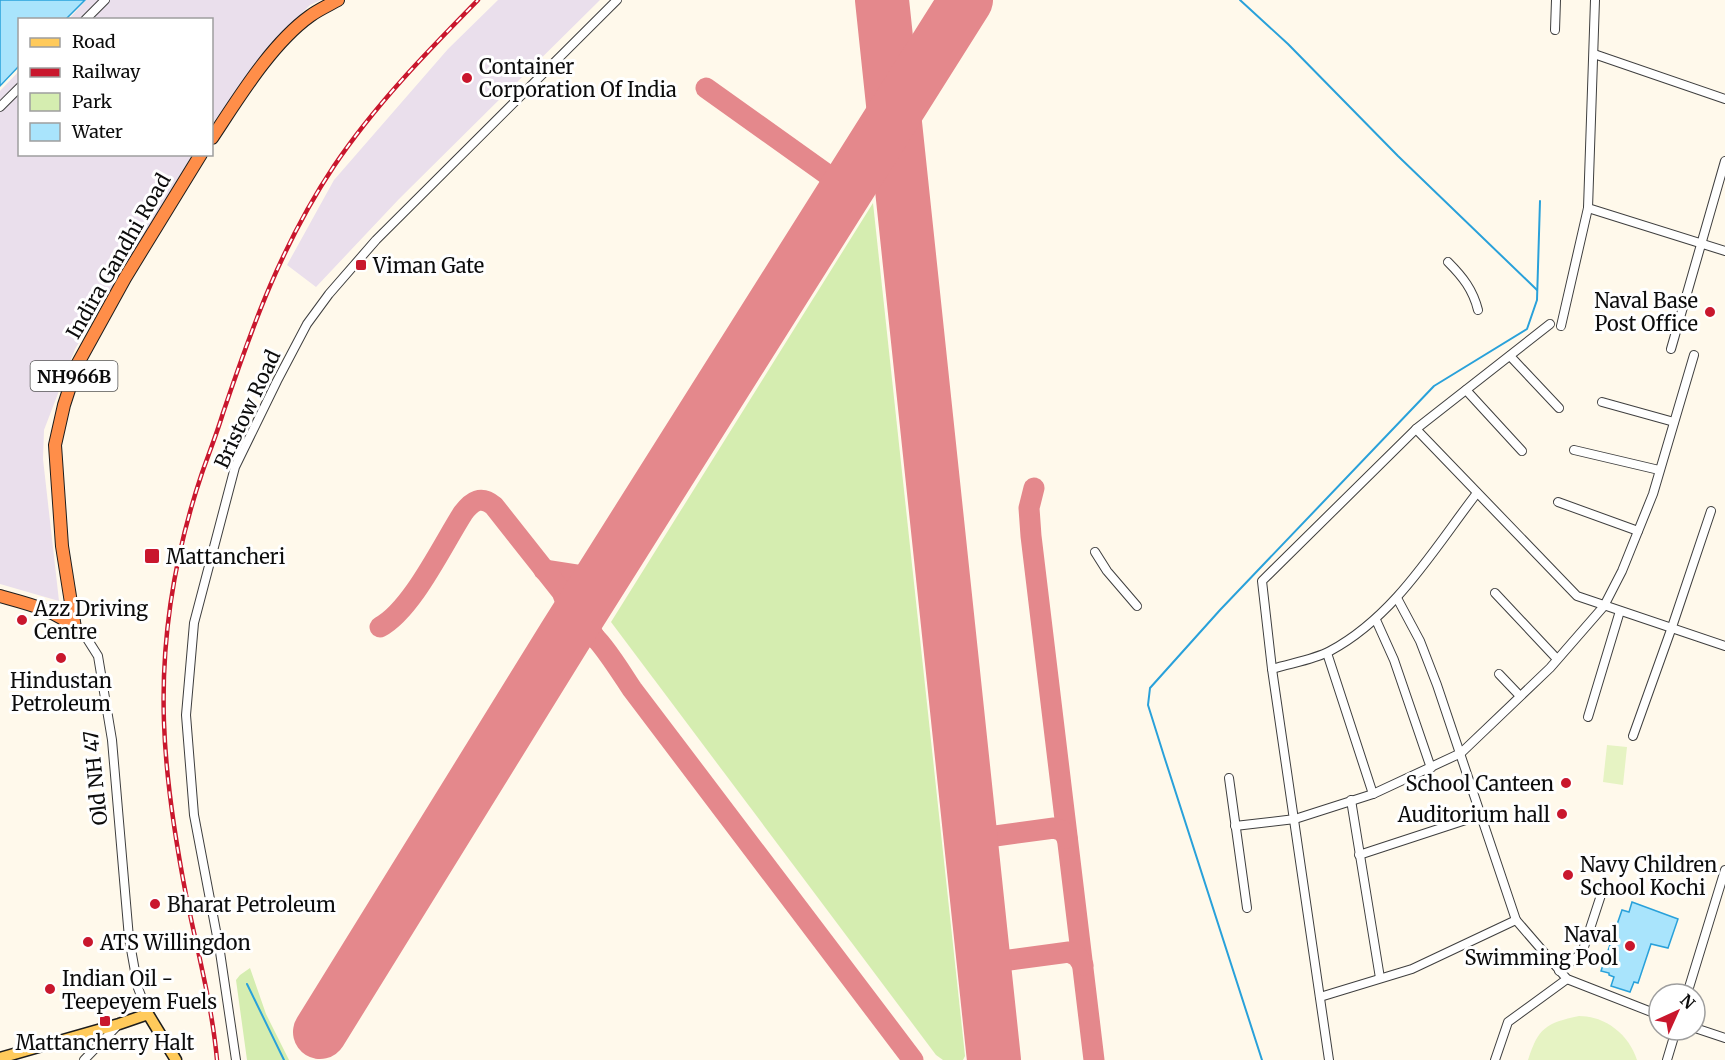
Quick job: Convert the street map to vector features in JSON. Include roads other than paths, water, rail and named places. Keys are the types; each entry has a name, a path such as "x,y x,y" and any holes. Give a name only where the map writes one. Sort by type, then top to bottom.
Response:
{"highway":[{"path":"213,136 283,39 310,16 338,0"},
{"name":"Indira Gandhi Road","path":"75,628 63,546 55,445 64,405 78,365 125,278 200,156"},
{"name":"Old NH 47","path":"0,596 43,610 68,621 75,628"}],"main road":[{"path":"0,1058 148,1014"},
{"name":"Old NH 47","path":"148,1014 176,1060"}],"street":[{"path":"87,18 105,0"},
{"name":"Bristow Road","path":"236,1060 220,952 194,815 186,715 194,623 235,467 307,324 329,294 376,240 617,0"},
{"path":"1555,30 1556,0"},
{"path":"1561,326 1588,208 1595,0"},
{"path":"1594,54 1725,99"},
{"path":"0,106 18,89"},
{"path":"1671,349 1725,161"},
{"path":"1588,208 1725,251"},
{"path":"1448,262 1474,295 1478,310"},
{"path":"1329,1060 1272,669 1262,581 1416,429 1550,324"},
{"path":"1235,826 1295,819 1373,794 1461,753 1551,668 1604,606 1622,571 1659,470 1694,355"},
{"path":"1510,356 1559,408"},
{"path":"1466,390 1522,451"},
{"path":"1602,402 1674,422"},
{"path":"1416,429 1577,596 1725,646"},
{"path":"1574,450 1659,470"},
{"path":"1272,669 1328,653 1376,620 1397,598 1477,493"},
{"path":"1558,502 1638,531"},
{"path":"1633,736 1711,511"},
{"path":"1095,552 1107,571 1137,606"},
{"path":"1495,593 1557,659"},
{"path":"1397,598 1420,641 1461,753 1516,920 1567,980 1647,1011"},
{"path":"1588,717 1620,611"},
{"path":"1376,620 1394,660 1431,768"},
{"name":"Old NH 47","path":"75,628 86,637 98,656 112,740 129,938 138,988 148,1014"},
{"path":"1328,653 1373,794"},
{"path":"1499,674 1520,696"},
{"path":"1229,778 1247,908"},
{"path":"1351,800 1380,978"},
{"path":"1359,855 1481,815"},
{"path":"1691,982 1725,870"},
{"path":"1559,971 1582,953 1602,892"},
{"path":"1320,997 1412,969 1516,920"},
{"path":"1495,1060 1508,1022 1567,980"},
{"path":"84,1060 119,1024"},
{"path":"1707,1032 1725,1038"},
{"path":"1667,1060 1672,1042"}],"water":[{"path":"0,0 85,0 67,18 18,18 18,67 0,86"},
{"name":"Naval Swimming Pool","path":"1632,902 1678,919 1668,948 1651,944 1638,983 1634,982 1630,992 1611,986 1614,977 1601,971 1622,910 1629,912"}],"waterway":[{"path":"1240,0 1288,44 1398,156 1537,290"},
{"path":"1262,1060 1148,705 1150,688 1220,610 1434,386 1527,329 1537,300 1540,201"},
{"path":"247,984 284,1060"}],"railway":[{"path":"217,1060 208,998 178,852 165,745 165,660 172,596 184,534 192,503 246,348 270,285 299,225 334,166 384,100 478,0"}],"place":[{"name":"Container Corporation Of India","path":"467,78"},
{"name":"Viman Gate","path":"361,265"},
{"name":"Naval Base Post Office","path":"1710,312"},
{"name":"Mattancheri","path":"152,556"},
{"name":"Azz Driving Centre","path":"22,620"},
{"name":"Hindustan Petroleum","path":"61,658"},
{"name":"School Canteen","path":"1566,783"},
{"name":"Auditorium hall","path":"1562,814"},
{"name":"Navy Children School Kochi","path":"1568,875"},
{"name":"Bharat Petroleum","path":"155,904"},
{"name":"ATS Willingdon","path":"88,942"},
{"name":"Naval Swimming Pool","path":"1630,946"},
{"name":"Indian Oil - Teepeyem Fuels","path":"50,989"},
{"name":"Mattancherry Halt","path":"105,1021"}]}
